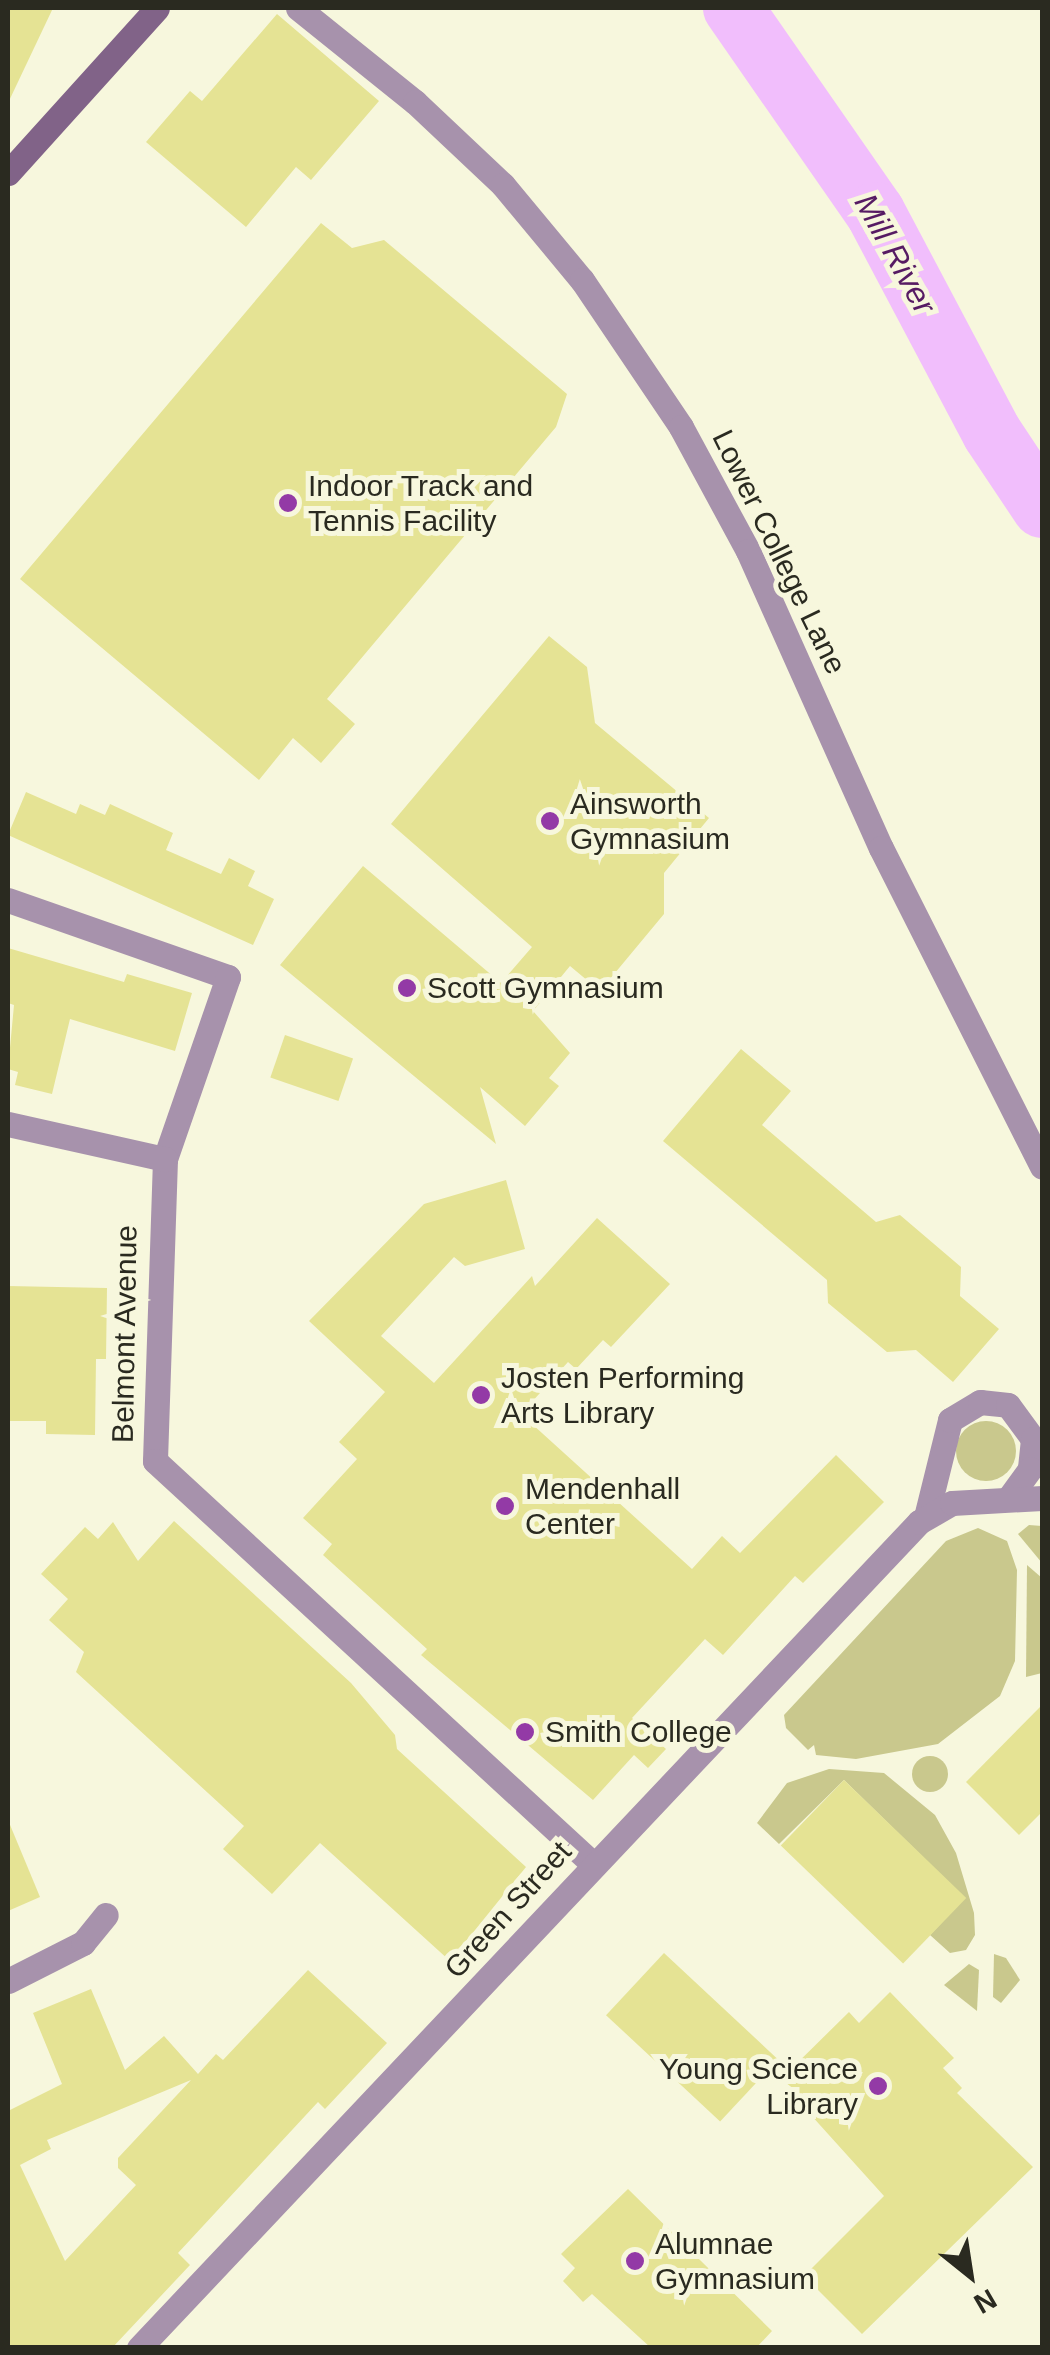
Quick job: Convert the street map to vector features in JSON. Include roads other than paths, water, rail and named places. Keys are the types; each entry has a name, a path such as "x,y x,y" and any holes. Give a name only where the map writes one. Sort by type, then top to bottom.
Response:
{"main road":[{"path":"8,173 156,8"}],"street":[{"name":"Lower College Lane","path":"298,8 416,102 502,185 582,280 681,427 748,550 881,848 1042,1167"},
{"name":"Belmont Avenue","path":"8,900 228,977 165,1159 155,1461 594,1865"},
{"path":"8,1124 165,1159"},
{"path":"926,1517 944,1433 962,1409 980,1402 1008,1405 1033,1439 1030,1468 1008,1498"},
{"name":"Green Street","path":"138,2348 926,1517 952,1503 1042,1498"},
{"path":"8,1981 83,1944 106,1915"}],"waterway":[{"name":"Mill River","path":"733,8 875,212 992,433 1042,508"}],"place":[{"name":"Indoor Track and Tennis Facility","path":"288,503"},
{"name":"Ainsworth Gymnasium","path":"550,821"},
{"name":"Scott Gymnasium","path":"407,988"},
{"name":"Josten Performing Arts Library","path":"481,1395"},
{"name":"Mendenhall Center","path":"505,1506"},
{"name":"Smith College","path":"525,1732"},
{"name":"Young Science Library","path":"878,2086"},
{"name":"Alumnae Gymnasium","path":"635,2261"}]}
